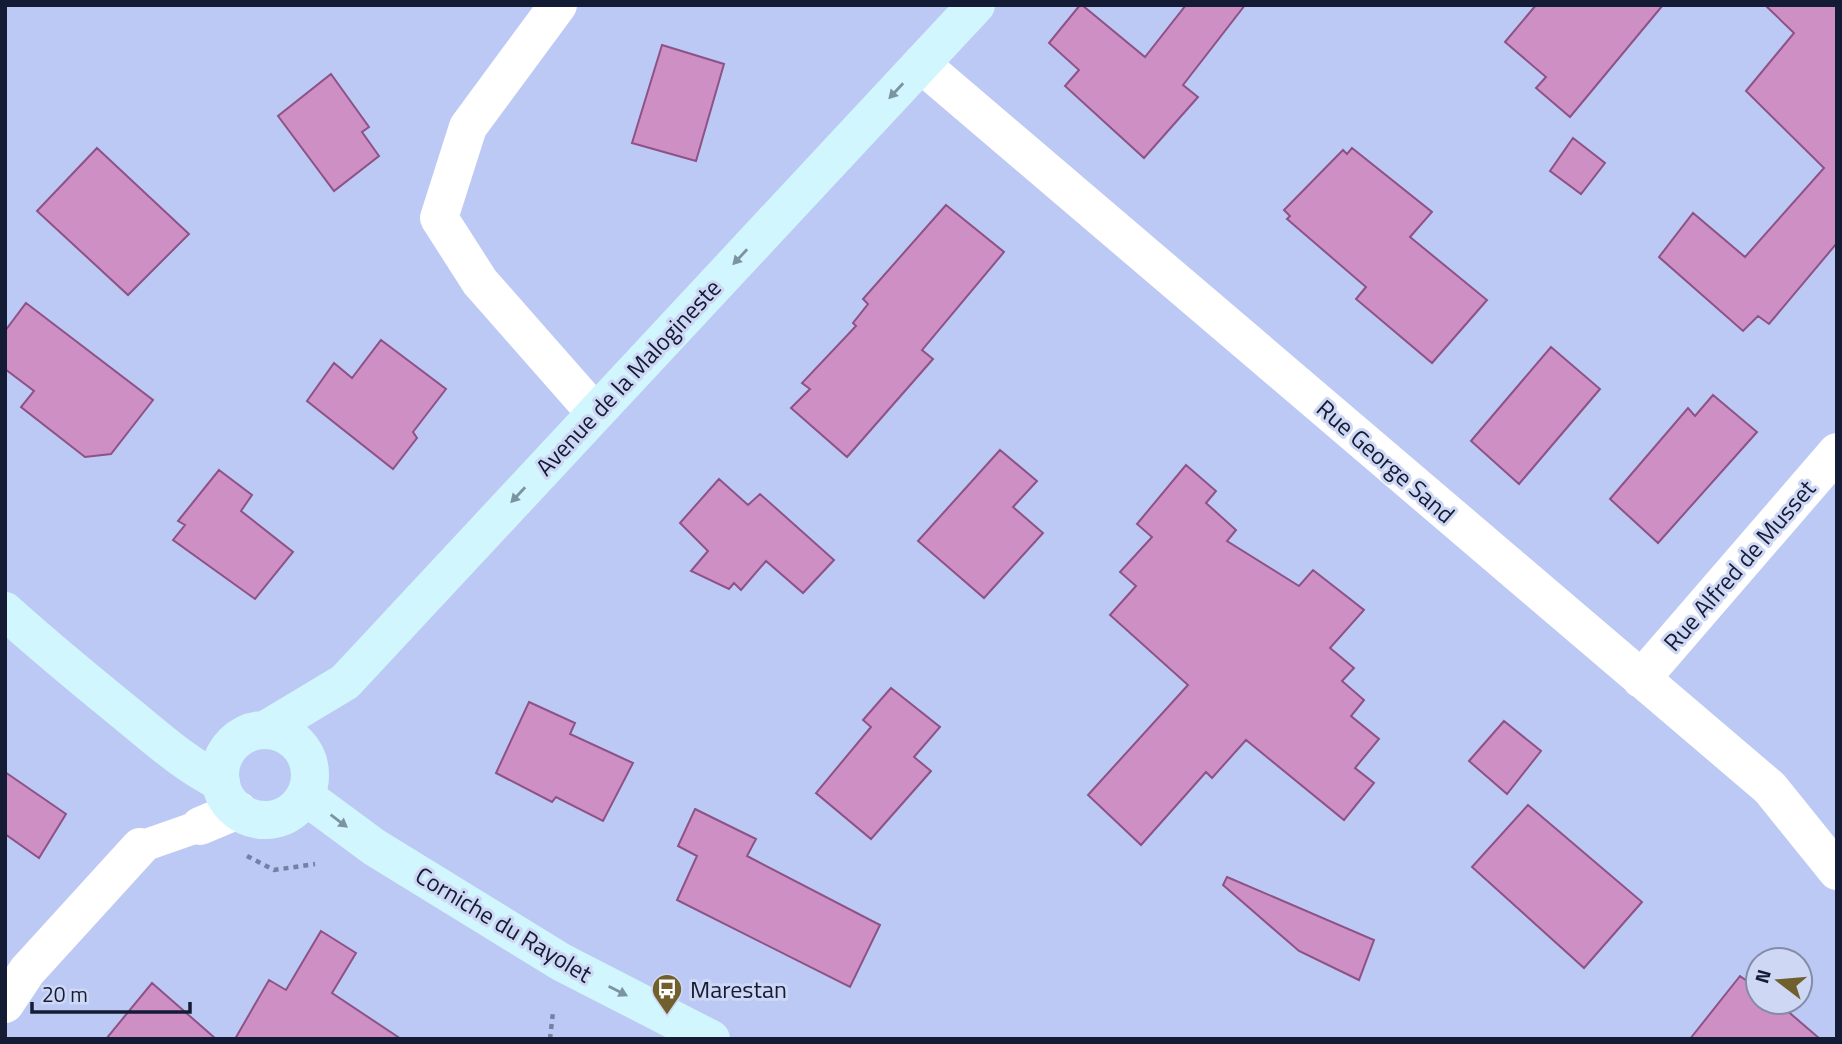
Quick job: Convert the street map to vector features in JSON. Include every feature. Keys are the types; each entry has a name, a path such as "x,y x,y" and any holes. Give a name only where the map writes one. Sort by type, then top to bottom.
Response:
{"main road":[{"name":"Avenue de la Malogineste","path":"251,735 345,681 976,5"},
{"path":"5,611 62,662 121,710 199,771 258,820 273,820 286,815 297,807 305,796 310,781 304,751 294,740 281,732 207,738 178,732 121,710"},
{"path":"230,796 221,766 227,752 251,735"},
{"name":"Corniche du Rayolet","path":"305,796 374,847 561,961 711,1039"}],"street":[{"path":"558,5 468,127 439,218 480,282 583,399 597,411"},
{"name":"Rue George Sand","path":"921,64 1777,795 1837,872"},
{"name":"Rue Alfred de Musset","path":"1641,679 1837,452"},
{"path":"200,826 230,796"},
{"path":"5,1004 27,971 140,847"}],"lane":[{"path":"140,847 200,826"}],"building":[{"path":"1080,5 1145,57 1186,5 1245,5 1183,85 1198,97 1144,158 1065,86 1079,70 1049,43"},
{"path":"1536,5 1663,5 1570,117 1536,88 1546,77 1505,42"},
{"path":"1765,5 1837,5 1837,243 1769,324 1758,316 1743,331 1659,257 1693,213 1745,257 1824,168 1746,91 1794,33"},
{"path":"662,45 724,64 696,161 632,143"},
{"path":"331,74 369,127 362,132 379,156 334,191 278,116"},
{"path":"1573,138 1605,163 1581,194 1550,171"},
{"path":"97,148 189,234 128,295 37,211"},
{"path":"1352,148 1432,212 1410,237 1487,300 1432,363 1356,299 1366,287 1287,219 1290,216 1284,210 1343,150 1347,154"},
{"path":"946,205 1004,252 922,350 933,359 847,457 791,408 810,389 802,383 856,326 853,323 868,304 863,299"},
{"path":"26,303 153,400 111,454 85,457 21,407 34,391 5,369 5,331"},
{"path":"381,340 446,389 413,432 417,438 393,469 307,401 334,363 352,378"},
{"path":"1551,347 1600,389 1519,484 1471,441"},
{"path":"1713,395 1757,432 1658,543 1610,499 1688,408 1695,416"},
{"path":"1000,450 1037,481 1013,507 1043,533 984,598 918,541"},
{"path":"1186,465 1216,491 1206,503 1236,530 1227,541 1299,586 1313,570 1364,610 1330,648 1354,668 1342,681 1364,700 1351,716 1379,739 1355,768 1374,783 1344,820 1246,740 1212,778 1206,772 1141,845 1088,795 1188,685 1110,615 1136,586 1120,572 1152,537 1137,524"},
{"path":"219,470 252,495 241,511 293,552 255,599 173,540 185,525 178,521"},
{"path":"719,479 748,505 760,494 834,560 803,593 766,561 741,590 734,583 729,589 691,571 708,551 680,523"},
{"path":"891,688 940,727 914,757 931,771 871,839 816,793 871,727 863,720"},
{"path":"529,702 575,723 570,734 633,763 603,821 556,797 552,802 496,773"},
{"path":"1504,721 1541,751 1507,794 1469,761"},
{"path":"5,772 66,814 39,858 5,834"},
{"path":"1528,805 1642,902 1584,968 1472,867"},
{"path":"695,809 756,839 747,856 880,925 850,987 677,900 697,856 678,846"},
{"path":"1227,877 1374,940 1359,980 1299,951 1223,885"},
{"path":"321,931 356,953 332,993 401,1039 235,1039 269,980 286,990"},
{"path":"1740,976 1744,979 1744,1016 1793,1016 1820,1039 1690,1039"},
{"path":"152,983 216,1039 106,1039"}],"place":[{"name":"Marestan","path":"667,1016"}]}
